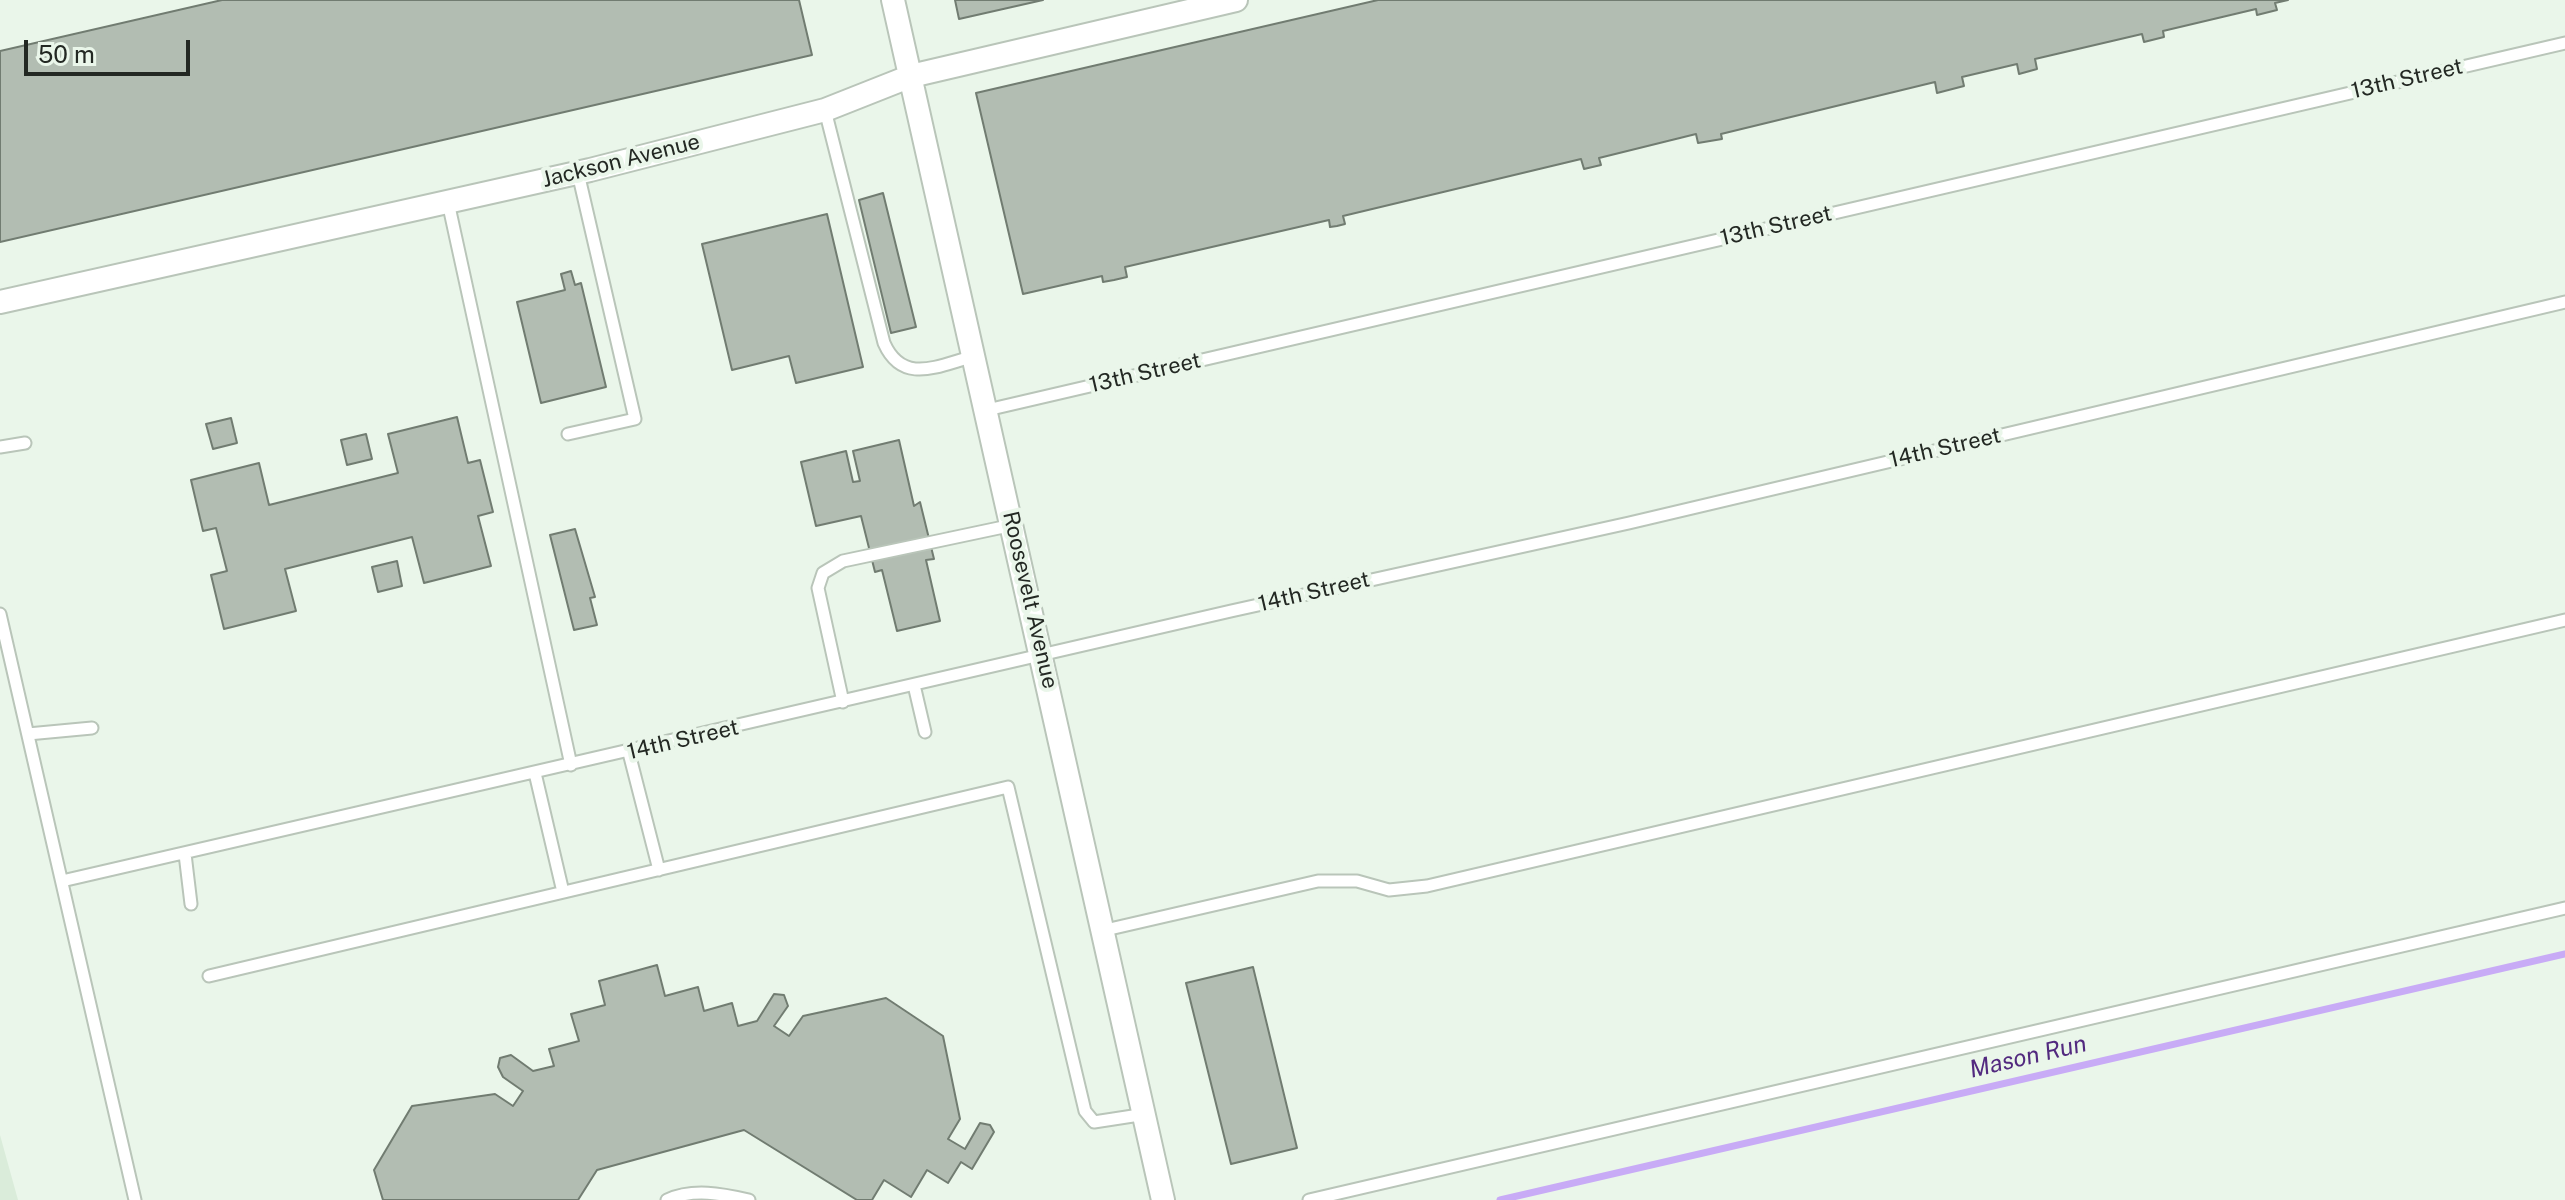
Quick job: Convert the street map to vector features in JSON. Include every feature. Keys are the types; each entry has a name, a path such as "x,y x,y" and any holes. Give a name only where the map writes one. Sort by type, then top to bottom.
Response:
{"street":[{"name":"Roosevelt Avenue","path":"893,0 1043,655 1101,931 1146,1114 1163,1200"},
{"name":"Jackson Avenue","path":"0,302 578,173 825,110 911,76 1236,0"}],"lane":[{"name":"13th Street","path":"987,410 2565,43"},
{"path":"825,110 884,343 891,360 904,368 924,369 975,356"},
{"path":"568,434 635,419 578,173"},
{"path":"448,202 571,765"},
{"name":"14th Street","path":"62,881 1629,523 2565,302"},
{"path":"0,447 25,443"},
{"path":"843,702 818,588 823,573 843,561 1013,525"},
{"path":"0,614 135,1200"},
{"path":"1101,931 1318,881 1357,881 1389,890 1427,886 2565,620"},
{"path":"914,685 925,732"},
{"path":"28,734 92,728"},
{"path":"629,753 659,870"},
{"path":"535,773 563,892"},
{"path":"209,976 1008,787 1085,1111 1094,1122 1146,1114"},
{"path":"185,854 191,904"},
{"path":"1309,1200 2565,908"},
{"path":"667,1200 677,1195 713,1192 749,1200"}],"shaded area":[{"path":"0,1135 18,1200 0,1200"}],"building":[{"path":"222,0 799,0 812,55 0,242 0,51"},
{"path":"955,0 1043,0 959,19"},
{"path":"1378,0 2288,0 2275,3 2277,10 2257,15 2256,9 2163,31 2164,37 2144,42 2142,34 2035,59 2037,69 2019,74 2017,64 1962,77 1964,86 1937,93 1935,82 1721,134 1722,139 1698,143 1696,134 1599,158 1601,165 1584,169 1581,159 1343,216 1345,224 1337,226 1330,227 1329,220 1125,267 1127,277 1103,282 1102,276 1023,294 976,93"},
{"path":"883,193 916,327 891,333 859,200"},
{"path":"827,214 863,367 796,383 789,356 732,370 702,244"},
{"path":"571,271 575,285 581,283 606,387 541,403 517,302 565,290 561,274"},
{"path":"457,417 468,463 480,460 493,512 478,516 491,566 424,583 412,537 285,569 296,611 224,629 211,575 227,571 216,528 203,531 191,480 259,463 269,505 398,473 388,434"},
{"path":"231,418 237,443 213,449 206,424"},
{"path":"366,434 372,459 347,465 341,440"},
{"path":"899,440 914,506 920,502 934,559 926,560 940,621 897,631 882,570 875,572 861,516 816,526 801,462 846,451 853,482 860,481 853,451"},
{"path":"575,529 595,597 590,598 597,625 574,630 550,535"},
{"path":"397,561 402,586 378,592 372,567"},
{"path":"657,965 665,996 698,987 704,1011 732,1003 738,1026 757,1021 774,994 784,995 788,1006 774,1026 789,1036 803,1016 886,998 943,1036 960,1119 948,1139 965,1149 980,1123 990,1125 994,1132 972,1169 961,1162 948,1183 927,1170 911,1197 884,1180 872,1200 857,1200 744,1130 597,1170 578,1200 383,1200 374,1170 412,1106 495,1094 513,1106 523,1091 503,1077 498,1067 500,1058 511,1055 533,1071 554,1066 549,1049 579,1041 571,1014 605,1005 599,981"},
{"path":"1253,967 1297,1148 1231,1164 1186,983"}],"waterway":[{"name":"Mason Run","path":"1500,1200 2565,954"}]}
